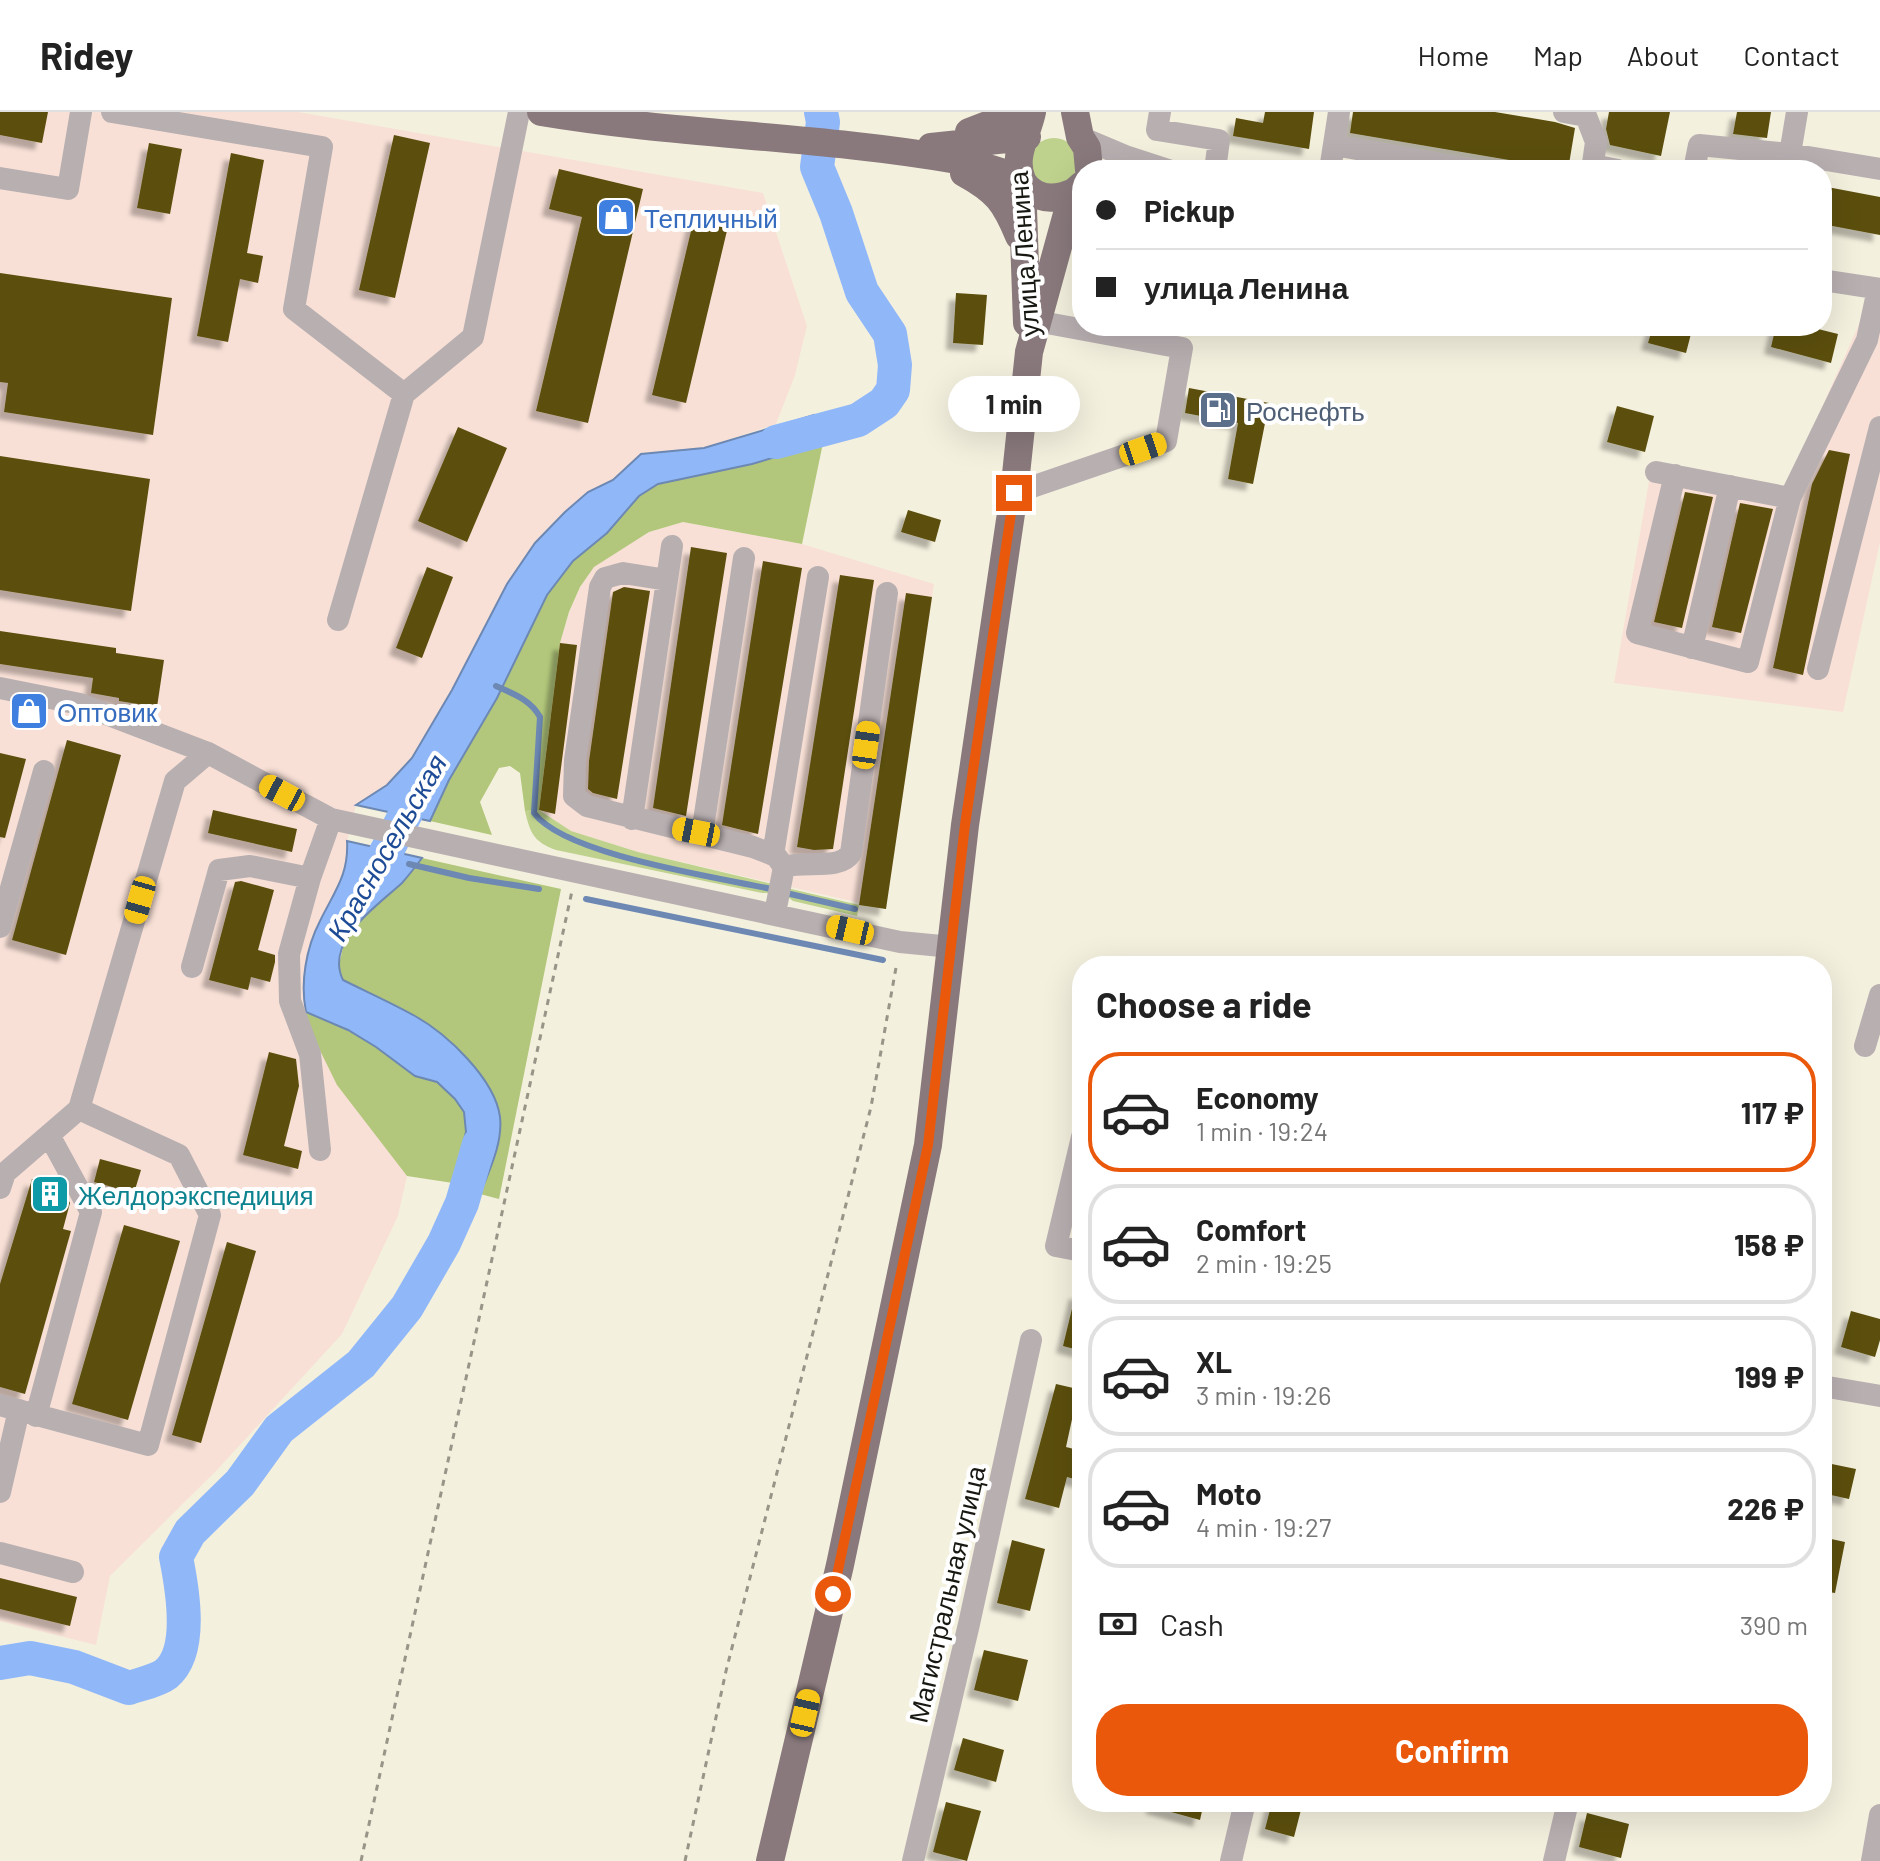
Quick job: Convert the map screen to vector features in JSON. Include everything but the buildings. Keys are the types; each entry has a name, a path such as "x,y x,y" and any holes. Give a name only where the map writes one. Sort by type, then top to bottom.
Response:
{"main road":[{"path":"541,112 888,150 961,161 1022,180 1039,195 1050,198 1062,198 1072,192"},
{"path":"888,150 979,129 1003,119 1008,112"},
{"path":"888,150 1031,126 1058,126 1070,130 1078,125 1087,148 1085,160"},
{"name":"улица Ленина","path":"1029,352 1022,180 1017,158 1031,126"},
{"path":"888,150 961,172 984,184 998,195 1007,208 1024,248"},
{"name":"улица Ленина","path":"770,1861 840,1565 928,1145 965,825 1014,493 1029,352 1036,321 1072,215"}],"street":[{"path":"0,178 68,189 81,112"},
{"path":"112,112 322,147 294,309 404,394"},
{"path":"338,620 404,394 473,337 519,112"},
{"path":"1160,112 1157,130 1219,140 1216,160"},
{"path":"1332,160 1339,112"},
{"path":"1564,112 1586,116 1596,142 1594,160"},
{"path":"1790,154 1797,112"},
{"path":"1078,125 1125,156 1137,160"},
{"path":"1334,145 1419,160"},
{"path":"1696,160 1699,145 1826,160"},
{"path":"1832,161 1880,169"},
{"path":"1790,498 1665,473 1637,633 1748,662 1790,498 1876,321 1879,289 1832,282"},
{"path":"1036,321 1072,328"},
{"path":"1014,493 1166,441 1182,348 1117,336"},
{"path":"1818,669 1880,427"},
{"path":"1692,648 1730,486"},
{"path":"632,819 672,546"},
{"path":"702,834 744,558"},
{"path":"667,580 623,573 605,578 596,600 572,789 579,802 587,806 702,834 778,861 837,864 846,860 851,853 887,593"},
{"path":"775,913 778,861 818,577"},
{"path":"0,688 80,704 208,753 341,821 900,942 952,947"},
{"path":"2,1178 79,1109 175,781 208,753"},
{"path":"0,927 44,771"},
{"path":"320,1150 310,1054 290,1001 289,954 310,878 341,821"},
{"path":"192,967 219,870 250,866 310,878"},
{"path":"1865,1046 1880,995"},
{"path":"18,1410 148,1445 210,1215 179,1155 79,1109"},
{"path":"0,1492 18,1410 91,1212 49,1135"},
{"path":"1072,1179 1056,1246 1072,1249"},
{"name":"Магистральная улица","path":"913,1861 1031,1340"},
{"path":"1832,1388 1880,1396"},
{"path":"0,1553 73,1572"},
{"path":"1231,1861 1243,1812"},
{"path":"1554,1861 1566,1812"},
{"path":"1872,1861 1880,1815"}],"path":[{"path":"361,1861 576,872"},
{"path":"685,1861 726,1671 871,1107 887,1032 900,942"}],"shaded area":[{"path":"0,112 298,112 763,193 807,326 795,375 776,424 704,448 641,454 613,480 588,492 535,543 507,584 452,690 412,758 387,785 356,805 347,841 348,862 311,943 303,995 306,1022 407,1176 398,1216 342,1334 217,1470 110,1576 96,1645 0,1621"},
{"path":"1860,322 1880,325 1880,412 1873,456 1880,458 1880,542 1843,712 1614,683 1652,464 1784,492"},
{"path":"683,522 802,544 934,584 886,909 638,852 570,831 539,810 560,643 580,587 594,567 620,549 649,532"}],"green space":[{"path":"1045,140 1063,140 1076,153 1078,160 1072,160 1072,177 1063,184 1045,184 1032,171 1032,153"},
{"path":"823,443 802,544 683,522 649,532 594,567 580,587 560,643 539,810 525,811 520,773 510,766 499,768 480,802 492,835 430,821 449,780 497,698 547,595 573,561 607,533 639,496 657,484 752,464"},
{"path":"539,810 571,831 638,852 772,884 768,893 762,893 556,850 543,844 531,831 525,811"},
{"path":"422,858 561,889 499,1199 480,1194 498,1143 500,1119 376,997 343,980 338,969 344,943 357,923 405,880"},
{"path":"787,888 859,905 857,916 793,901 788,897"},
{"path":"306,1012 376,1047 415,1076 437,1082 455,1099 464,1112 466,1133 453,1183 407,1176 337,1085 306,1022"}],"water":[{"path":"814,415 823,443 752,464 658,484 639,496 607,533 573,561 547,595 497,698 449,780 430,821 356,805 387,785 412,758 452,690 507,584 535,543 588,492 613,480 641,454 704,448"},
{"path":"347,841 422,858 402,883 356,926 341,952 339,966 343,980 415,1016 441,1034 468,1059 489,1088 496,1102 500,1127 494,1157 480,1194 453,1183 466,1132 464,1112 455,1099 437,1082 415,1076 348,1030 306,1012 304,978 308,954 315,931 343,874"}],"waterway":[{"name":"Красносельская","path":"776,442 858,420 884,403 893,390 895,365 890,334 862,292 817,167 823,122 821,112"},
{"path":"496,686 526,701 540,717 534,813 551,828 576,841 644,862 771,889"},
{"name":"Красносельская","path":"363,890 427,776"},
{"path":"409,864 469,878 539,889"},
{"path":"786,893 855,909"},
{"path":"586,899 883,960"},
{"name":"Красносельская","path":"0,1663 30,1658 74,1667 129,1688 166,1674 175,1664 183,1635 183,1601 176,1557 190,1532 240,1483 279,1429 361,1364 407,1307 444,1243 462,1203 479,1144"}],"place":[{"name":"Тепличный","path":"616,217"},
{"name":"Роснефть","path":"1218,410"},
{"name":"Оптовик","path":"29,711"},
{"name":"Желдорэкспедиция","path":"50,1194"}],"route":[{"path":"833,1594 928,1145 965,825 1014,493"}]}
